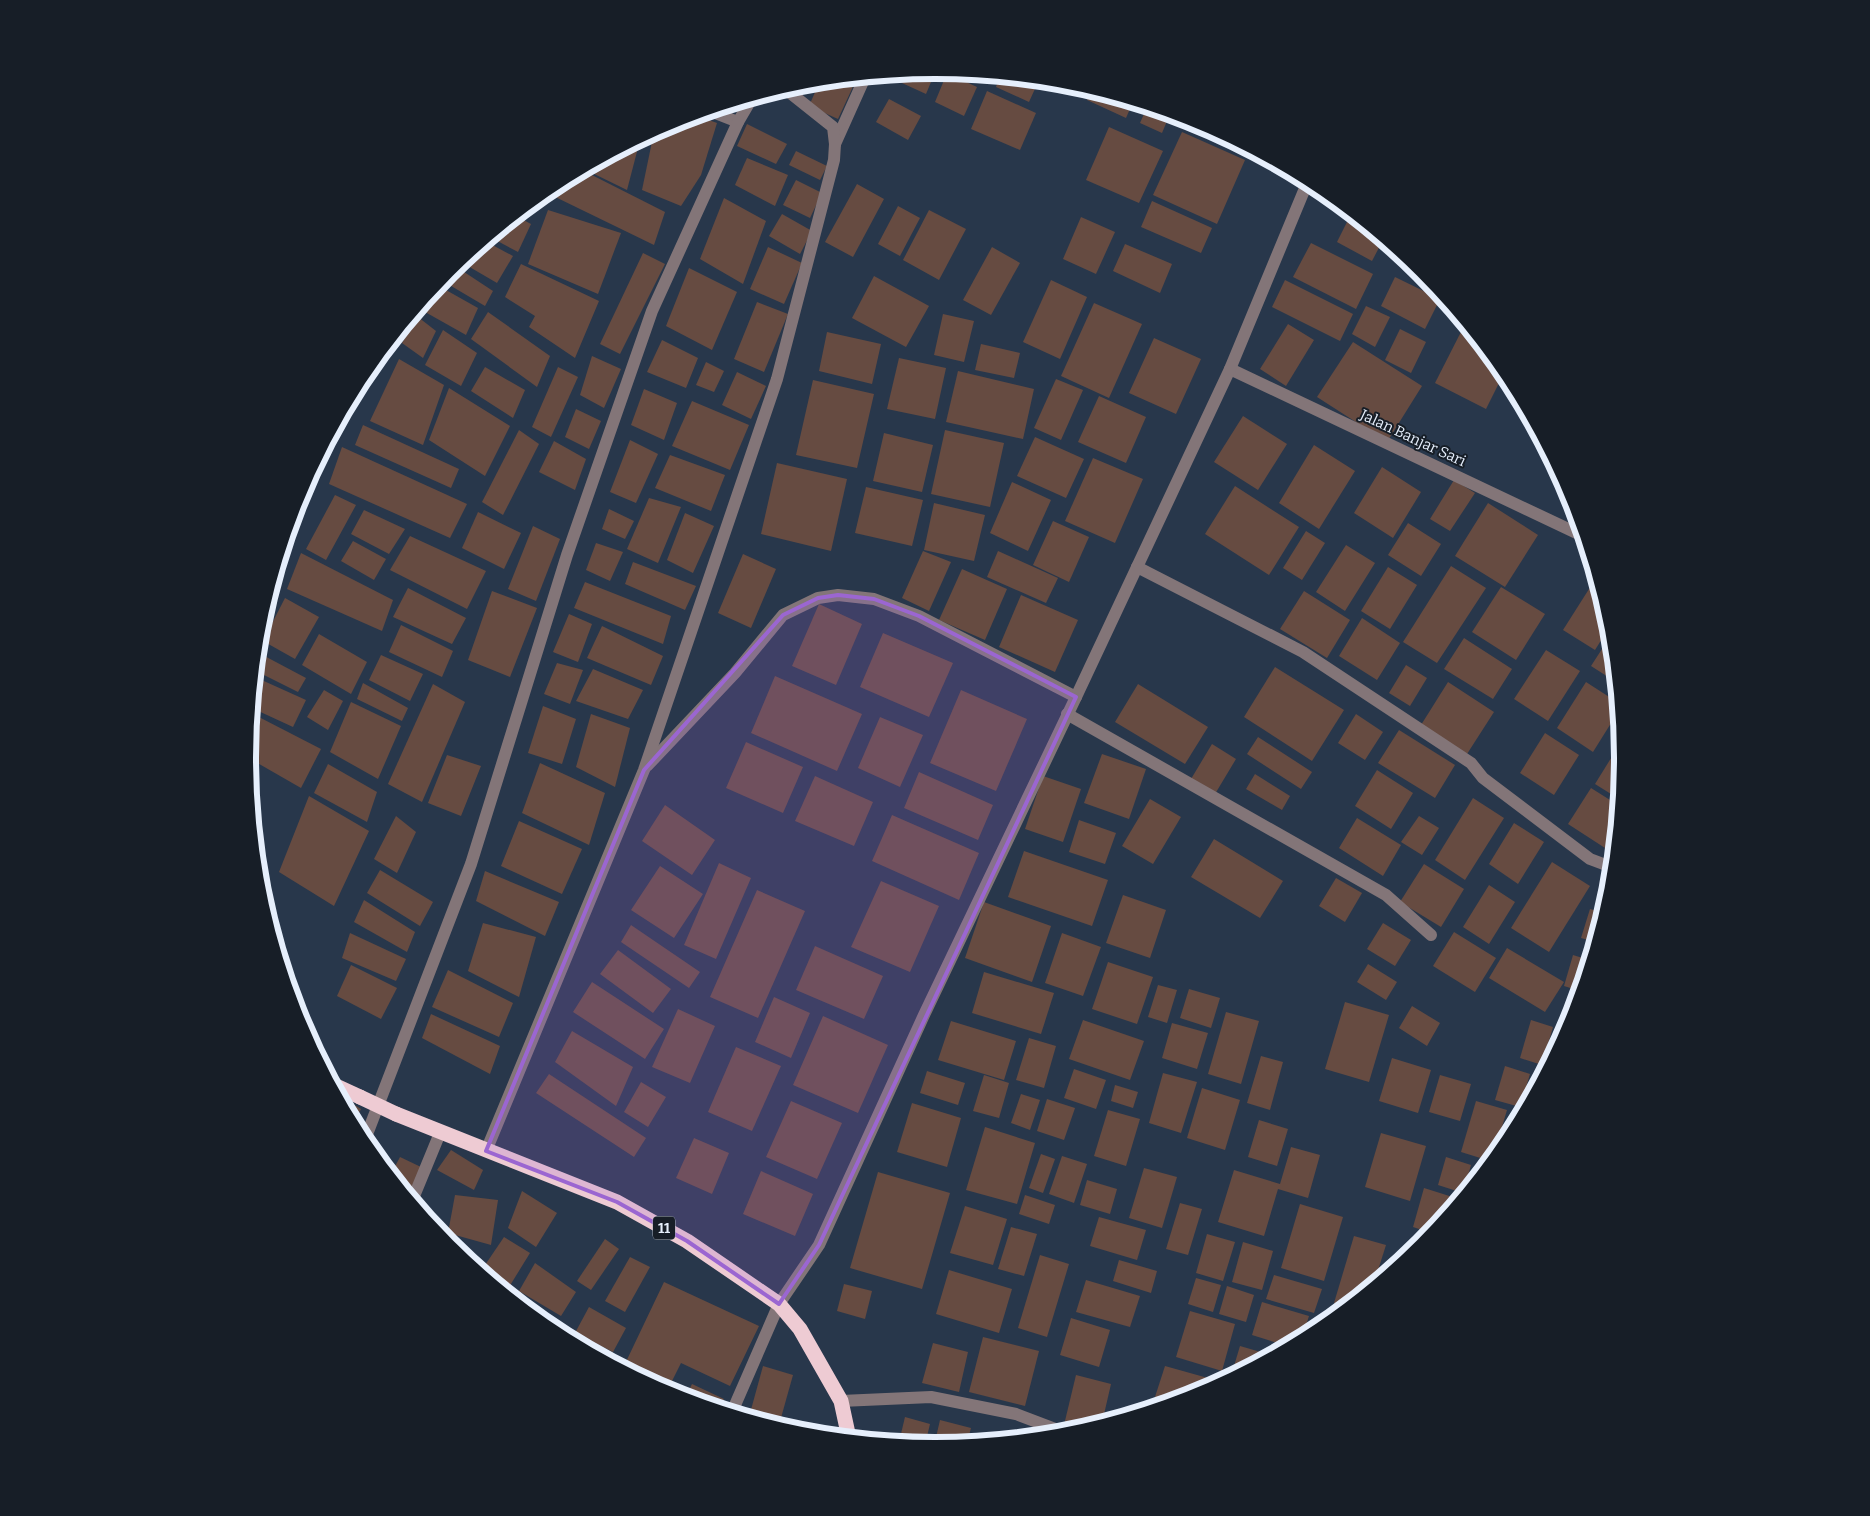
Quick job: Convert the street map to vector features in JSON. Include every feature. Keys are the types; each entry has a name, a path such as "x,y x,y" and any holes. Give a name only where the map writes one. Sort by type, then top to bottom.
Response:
{"highway":[{"name":"11","path":"342,1089 440,1133 617,1202 687,1241 779,1304 800,1329 841,1401 848,1431"}],"street":[{"path":"835,144 862,83"},
{"path":"486,1151 644,770 777,379 824,202 834,160 835,144 832,128 792,94"},
{"path":"368,1132 471,864 568,556 652,311 738,122 748,106"},
{"path":"719,114 738,122"},
{"path":"734,1406 779,1304 819,1245 920,1024 1230,369 1305,189"},
{"name":"Jalan Banjar Sari","path":"1230,369 1575,532"},
{"path":"1137,567 1303,652 1470,762 1483,778 1590,859 1605,865"},
{"path":"644,770 735,672 783,615 818,598 838,595 874,599 919,616 1076,697"},
{"path":"1067,714 1386,895 1431,935"},
{"path":"414,1194 440,1133"},
{"path":"841,1401 931,1397 1016,1414 1050,1427"}],"highlighted area":[{"path":"838,595 874,599 919,616 1076,697 819,1245 779,1304 687,1241 617,1202 486,1151 644,770 783,615 818,598"}],"building":[{"path":"932,79 926,94 895,80"},
{"path":"944,79 961,80 977,87 964,116 935,102"},
{"path":"998,82 1036,87 1029,102 996,87"},
{"path":"854,84 838,119 809,106 816,90"},
{"path":"987,91 1036,113 1020,150 971,129"},
{"path":"1088,97 1130,108 1126,118 1087,100"},
{"path":"889,99 921,116 908,140 876,122"},
{"path":"1145,112 1167,120 1162,133 1140,123"},
{"path":"706,119 717,123 701,175 681,206 642,190 652,141"},
{"path":"747,124 787,144 776,164 737,146"},
{"path":"1109,127 1163,151 1139,203 1086,180"},
{"path":"1182,132 1245,160 1217,224 1153,195"},
{"path":"638,148 627,190 591,172"},
{"path":"796,151 827,166 820,180 789,165"},
{"path":"747,158 788,175 775,206 735,185"},
{"path":"589,174 665,212 654,245 554,196"},
{"path":"796,180 822,193 810,218 783,205"},
{"path":"857,184 884,199 853,257 825,242"},
{"path":"724,198 766,221 743,284 700,259"},
{"path":"1152,201 1212,228 1201,253 1141,227"},
{"path":"898,206 920,218 900,256 878,244"},
{"path":"548,210 621,233 598,294 528,264"},
{"path":"929,210 966,229 939,280 903,260"},
{"path":"782,214 812,231 800,254 769,236"},
{"path":"1081,217 1115,232 1096,274 1063,259"},
{"path":"521,219 531,224 518,252 496,240"},
{"path":"1349,219 1380,245 1372,261 1337,242"},
{"path":"1311,243 1373,274 1356,309 1293,277"},
{"path":"491,244 513,256 497,283 468,266"},
{"path":"1125,244 1172,264 1160,293 1113,271"},
{"path":"768,247 802,263 784,304 750,289"},
{"path":"992,247 1020,263 991,315 963,300"},
{"path":"643,253 665,264 620,354 600,344"},
{"path":"521,264 599,301 575,358 529,327 535,316 505,297"},
{"path":"689,268 737,292 712,350 666,326"},
{"path":"462,271 493,291 485,306 449,285"},
{"path":"874,276 929,306 906,347 852,318"},
{"path":"1395,277 1431,295 1438,302 1425,329 1381,306"},
{"path":"1051,280 1087,297 1060,359 1023,342"},
{"path":"1285,280 1353,314 1340,341 1272,307"},
{"path":"444,289 478,308 466,335 423,311"},
{"path":"757,302 788,314 764,372 734,359"},
{"path":"1094,303 1142,324 1109,398 1061,376"},
{"path":"1366,306 1390,317 1375,347 1352,334"},
{"path":"488,312 550,356 537,387 471,339"},
{"path":"943,314 974,321 964,362 934,355"},
{"path":"418,317 436,331 423,358 402,343"},
{"path":"1288,324 1314,340 1286,386 1260,369"},
{"path":"1400,329 1426,342 1411,373 1385,360"},
{"path":"443,330 477,353 461,386 425,365"},
{"path":"1462,330 1500,381 1486,409 1435,383"},
{"path":"827,332 881,344 872,384 819,371"},
{"path":"1154,338 1201,359 1176,414 1129,393"},
{"path":"662,340 698,358 686,388 647,372"},
{"path":"1353,342 1422,386 1387,442 1317,397"},
{"path":"981,344 1020,353 1014,378 975,370"},
{"path":"592,356 621,369 604,408 580,395"},
{"path":"899,358 946,368 935,419 887,409"},
{"path":"399,359 444,385 423,445 370,421"},
{"path":"706,362 724,371 714,392 696,385"},
{"path":"485,367 525,390 513,418 471,391"},
{"path":"558,367 578,377 551,437 532,427"},
{"path":"958,371 1034,389 1023,439 946,422"},
{"path":"737,372 766,386 751,419 722,405"},
{"path":"1056,379 1083,390 1061,440 1034,428"},
{"path":"813,380 874,394 857,468 796,455"},
{"path":"449,388 510,426 485,476 429,440"},
{"path":"644,389 677,403 664,440 631,425"},
{"path":"1099,396 1146,417 1126,463 1078,442"},
{"path":"692,401 749,425 730,470 672,446"},
{"path":"576,409 601,421 589,449 565,437"},
{"path":"1243,416 1287,444 1258,490 1214,462"},
{"path":"363,425 459,469 451,488 355,445"},
{"path":"519,430 539,444 503,515 482,502"},
{"path":"945,430 1004,443 990,507 931,494"},
{"path":"884,433 933,445 922,492 873,481"},
{"path":"1035,437 1084,459 1066,498 1017,476"},
{"path":"630,440 658,454 636,503 610,492"},
{"path":"554,441 586,459 575,490 539,472"},
{"path":"1314,445 1355,471 1319,529 1279,503"},
{"path":"342,447 467,504 450,538 329,484"},
{"path":"670,455 725,475 711,511 655,488"},
{"path":"1093,458 1143,479 1115,543 1065,521"},
{"path":"777,463 847,479 831,551 761,534"},
{"path":"1382,467 1421,492 1393,538 1354,513"},
{"path":"1454,480 1475,493 1450,531 1430,519"},
{"path":"1012,482 1051,500 1028,551 990,533"},
{"path":"1235,486 1299,527 1269,575 1205,534"},
{"path":"866,487 923,500 912,546 855,533"},
{"path":"335,495 356,505 326,560 306,549"},
{"path":"649,498 681,507 658,563 627,549"},
{"path":"934,503 985,515 974,561 924,550"},
{"path":"1488,503 1538,535 1505,587 1455,556"},
{"path":"609,509 634,521 625,539 602,529"},
{"path":"364,510 405,529 389,554 351,534"},
{"path":"478,512 521,533 504,569 462,548"},
{"path":"685,513 714,526 693,573 667,560"},
{"path":"1053,521 1089,537 1069,582 1033,565"},
{"path":"1408,523 1441,544 1421,576 1388,555"},
{"path":"533,526 560,539 536,601 508,589"},
{"path":"1306,531 1325,543 1302,580 1283,568"},
{"path":"410,536 486,571 467,609 390,570"},
{"path":"353,541 386,559 374,580 341,561"},
{"path":"596,543 623,552 610,581 586,570"},
{"path":"1346,545 1375,563 1345,611 1316,592"},
{"path":"923,551 951,562 929,611 902,598"},
{"path":"998,551 1058,578 1046,603 987,577"},
{"path":"301,553 393,600 382,631 287,589"},
{"path":"743,554 776,569 751,628 718,613"},
{"path":"633,562 696,586 685,610 625,584"},
{"path":"1451,566 1486,588 1437,663 1403,642"},
{"path":"1388,567 1417,585 1390,629 1361,611"},
{"path":"962,569 1007,589 985,640 939,620"},
{"path":"585,582 671,616 663,644 574,608"},
{"path":"1592,585 1603,637 1595,650 1563,630"},
{"path":"1501,587 1545,614 1516,660 1472,632"},
{"path":"408,588 466,618 452,644 393,617"},
{"path":"492,591 537,608 510,677 468,660"},
{"path":"1304,591 1350,620 1327,658 1280,629"},
{"path":"1021,595 1078,620 1055,672 999,647"},
{"path":"285,598 319,617 295,659 266,643 268,631"},
{"path":"819,604 862,624 836,685 792,666"},
{"path":"569,614 592,624 578,662 553,652"},
{"path":"1362,618 1400,643 1377,680 1339,656"},
{"path":"401,625 453,651 442,677 389,652"},
{"path":"602,626 663,656 651,685 587,658"},
{"path":"883,633 953,663 929,717 860,687"},
{"path":"319,634 367,662 351,694 302,665"},
{"path":"1464,638 1512,669 1493,699 1444,669"},
{"path":"1604,645 1609,677 1591,666"},
{"path":"1546,650 1580,671 1548,721 1514,699"},
{"path":"381,655 423,674 410,701 369,680"},
{"path":"264,656 306,678 298,692 261,674"},
{"path":"557,663 583,670 570,704 544,694"},
{"path":"1406,665 1427,678 1410,706 1389,693"},
{"path":"1275,667 1344,710 1312,761 1244,717"},
{"path":"593,669 643,690 628,719 576,701"},
{"path":"775,676 862,714 837,771 751,733"},
{"path":"261,680 306,700 293,727 257,710"},
{"path":"1448,682 1494,712 1467,754 1421,725"},
{"path":"1586,682 1611,698 1613,720 1593,752 1557,728"},
{"path":"363,683 408,708 402,721 357,699"},
{"path":"433,684 465,702 422,802 388,784"},
{"path":"1138,684 1208,727 1185,764 1115,722"},
{"path":"324,690 343,701 328,730 307,717"},
{"path":"961,690 1027,719 996,791 930,763"},
{"path":"351,702 401,726 378,779 330,752"},
{"path":"543,706 576,719 562,764 528,753"},
{"path":"591,714 630,728 615,787 576,767"},
{"path":"1356,714 1383,732 1365,760 1338,743"},
{"path":"257,716 321,749 301,788 256,762"},
{"path":"880,717 923,735 900,787 858,768"},
{"path":"1399,730 1455,765 1435,798 1378,763"},
{"path":"1545,733 1579,755 1554,795 1520,773"},
{"path":"1258,737 1312,772 1301,789 1247,754"},
{"path":"746,742 803,767 783,813 726,788"},
{"path":"1212,744 1236,759 1215,794 1191,779"},
{"path":"1614,753 1613,795 1595,784"},
{"path":"1102,754 1146,769 1129,819 1084,803"},
{"path":"447,755 481,766 461,816 428,803"},
{"path":"540,763 605,793 589,845 522,813"},
{"path":"328,764 377,792 367,822 314,793"},
{"path":"1377,770 1413,793 1391,829 1355,806"},
{"path":"919,772 993,805 978,840 904,808"},
{"path":"1255,774 1290,796 1282,810 1246,789"},
{"path":"815,776 873,802 854,846 795,821"},
{"path":"1043,776 1081,789 1063,842 1025,829"},
{"path":"1591,788 1613,802 1609,842 1605,848 1568,824"},
{"path":"309,796 369,831 334,906 279,872"},
{"path":"1473,798 1504,818 1465,880 1435,860"},
{"path":"1150,799 1181,817 1153,864 1122,846"},
{"path":"665,805 715,840 692,875 642,841"},
{"path":"892,815 979,853 959,900 872,861"},
{"path":"396,816 416,832 397,873 374,859"},
{"path":"1419,816 1439,828 1422,855 1401,842"},
{"path":"1357,818 1401,845 1383,876 1339,848"},
{"path":"1079,820 1116,833 1105,864 1069,852"},
{"path":"519,821 582,849 562,894 501,866"},
{"path":"1514,823 1544,842 1518,884 1489,864"},
{"path":"1214,839 1283,881 1260,918 1191,877"},
{"path":"1024,851 1108,880 1092,926 1008,897"},
{"path":"1552,862 1590,886 1549,952 1511,928"},
{"path":"719,863 751,878 716,959 684,945"},
{"path":"1424,864 1464,889 1441,927 1400,902"},
{"path":"660,866 703,894 674,938 631,910"},
{"path":"380,870 433,902 420,926 367,893"},
{"path":"485,871 559,902 545,936 476,901"},
{"path":"1336,878 1362,893 1345,922 1319,906"},
{"path":"881,881 939,906 910,972 851,947"},
{"path":"1489,885 1515,902 1489,944 1463,927"},
{"path":"757,890 805,911 758,1018 710,997"},
{"path":"1123,895 1166,910 1150,958 1106,943"},
{"path":"364,900 415,932 407,952 354,922"},
{"path":"984,902 1051,926 1032,982 965,958"},
{"path":"1590,909 1596,911 1589,940 1581,938"},
{"path":"483,923 536,937 519,997 468,971"},
{"path":"1383,923 1411,940 1395,966 1367,949"},
{"path":"631,925 700,972 689,988 621,942"},
{"path":"1454,932 1496,958 1475,992 1433,966"},
{"path":"350,933 406,959 396,981 342,958"},
{"path":"1062,933 1101,947 1083,996 1045,983"},
{"path":"815,946 883,976 864,1019 796,990"},
{"path":"1507,948 1564,982 1545,1012 1489,978"},
{"path":"618,950 671,989 653,1013 600,974"},
{"path":"1573,955 1583,958 1573,989 1564,986"},
{"path":"1108,962 1153,977 1137,1024 1092,1009"},
{"path":"1368,964 1397,982 1386,1000 1357,982"},
{"path":"351,965 397,988 381,1019 337,996"},
{"path":"448,970 513,1003 499,1037 432,1007"},
{"path":"984,972 1054,993 1041,1034 972,1013"},
{"path":"592,982 664,1029 645,1059 573,1012"},
{"path":"1158,985 1177,990 1167,1023 1148,1017"},
{"path":"1189,989 1220,998 1211,1028 1180,1018"},
{"path":"774,997 810,1013 791,1058 755,1042"},
{"path":"1345,1002 1389,1015 1369,1082 1325,1069"},
{"path":"1412,1006 1440,1023 1427,1046 1399,1028"},
{"path":"678,1009 715,1026 690,1083 652,1067"},
{"path":"1226,1012 1259,1021 1241,1084 1208,1074"},
{"path":"431,1014 500,1046 490,1074 422,1038"},
{"path":"823,1016 888,1045 858,1113 793,1085"},
{"path":"1083,1020 1144,1041 1130,1080 1069,1059"},
{"path":"1531,1020 1553,1027 1541,1065 1520,1058"},
{"path":"951,1021 1016,1041 1004,1080 938,1060"},
{"path":"1172,1023 1208,1033 1197,1069 1162,1058"},
{"path":"572,1031 633,1067 616,1106 555,1062"},
{"path":"1029,1038 1056,1046 1044,1088 1016,1080"},
{"path":"736,1047 781,1066 752,1131 708,1112"},
{"path":"1261,1056 1283,1062 1270,1110 1247,1103"},
{"path":"1392,1058 1431,1070 1418,1113 1379,1101"},
{"path":"1505,1066 1530,1074 1522,1099 1518,1106 1495,1100"},
{"path":"1074,1069 1106,1080 1096,1109 1064,1098"},
{"path":"927,1071 965,1083 958,1105 920,1093"},
{"path":"1163,1073 1197,1082 1181,1133 1149,1123"},
{"path":"549,1074 646,1138 634,1157 536,1093"},
{"path":"984,1075 1009,1083 999,1118 973,1111"},
{"path":"1440,1075 1471,1084 1460,1121 1429,1112"},
{"path":"641,1082 666,1097 648,1127 624,1112"},
{"path":"1115,1085 1138,1092 1133,1108 1111,1101"},
{"path":"1202,1088 1240,1100 1225,1150 1187,1138"},
{"path":"1021,1094 1040,1100 1030,1130 1011,1123"},
{"path":"1047,1099 1075,1108 1064,1140 1037,1131"},
{"path":"791,1101 842,1123 817,1179 766,1157"},
{"path":"1476,1101 1507,1110 1499,1136 1483,1159 1461,1152"},
{"path":"349,1102 361,1109 358,1115"},
{"path":"912,1103 961,1118 947,1167 897,1152"},
{"path":"1108,1110 1140,1119 1126,1166 1094,1156"},
{"path":"1259,1120 1288,1129 1277,1166 1248,1157"},
{"path":"985,1127 1035,1143 1017,1204 966,1190"},
{"path":"1381,1133 1426,1146 1410,1201 1365,1187"},
{"path":"694,1138 729,1153 712,1194 676,1178"},
{"path":"1291,1147 1320,1155 1308,1198 1278,1189 1264,1236 1218,1222 1234,1170 1280,1184"},
{"path":"451,1150 483,1170 474,1190 437,1170"},
{"path":"1041,1154 1055,1159 1043,1193 1029,1188"},
{"path":"1062,1156 1087,1164 1074,1203 1049,1194"},
{"path":"400,1157 421,1167 411,1191 396,1172 394,1169"},
{"path":"1446,1157 1471,1165 1466,1181 1458,1191 1438,1185"},
{"path":"1144,1168 1177,1177 1162,1228 1129,1218"},
{"path":"761,1171 813,1194 795,1236 743,1214"},
{"path":"878,1172 950,1193 922,1289 850,1268"},
{"path":"1087,1180 1117,1189 1110,1214 1080,1205"},
{"path":"1424,1188 1453,1197 1423,1230 1413,1227"},
{"path":"522,1191 557,1213 536,1247 508,1228"},
{"path":"455,1195 498,1200 491,1245 451,1234 448,1231"},
{"path":"1025,1195 1055,1205 1049,1224 1019,1214"},
{"path":"1180,1203 1202,1209 1188,1255 1166,1249"},
{"path":"1300,1204 1343,1217 1324,1281 1281,1268"},
{"path":"965,1206 1007,1219 993,1265 950,1253"},
{"path":"1099,1217 1146,1230 1137,1260 1090,1246"},
{"path":"1011,1227 1037,1234 1024,1276 998,1269"},
{"path":"1207,1234 1235,1242 1223,1281 1196,1273"},
{"path":"1354,1236 1386,1245 1377,1274 1339,1304 1334,1303"},
{"path":"504,1237 530,1253 509,1287 484,1266"},
{"path":"605,1239 619,1249 591,1290 577,1281"},
{"path":"1243,1242 1273,1251 1262,1290 1232,1282"},
{"path":"1040,1255 1069,1264 1047,1337 1018,1328"},
{"path":"630,1257 650,1267 625,1312 605,1301"},
{"path":"1119,1260 1157,1271 1151,1293 1113,1281"},
{"path":"535,1263 576,1292 561,1316 519,1291"},
{"path":"949,1270 1012,1289 999,1333 936,1314"},
{"path":"1274,1275 1322,1289 1314,1313 1266,1299"},
{"path":"1196,1278 1221,1285 1213,1312 1188,1304"},
{"path":"1086,1280 1140,1296 1130,1327 1076,1312"},
{"path":"664,1282 759,1326 730,1386 681,1363 671,1384 626,1362"},
{"path":"844,1284 872,1291 865,1319 837,1311"},
{"path":"1227,1286 1254,1295 1246,1322 1219,1314"},
{"path":"1262,1302 1309,1316 1305,1327 1279,1343 1252,1335"},
{"path":"589,1307 626,1328 613,1352 575,1333"},
{"path":"1190,1311 1235,1324 1222,1371 1176,1357"},
{"path":"1071,1318 1110,1330 1099,1367 1060,1355"},
{"path":"983,1337 1039,1351 1025,1406 969,1392"},
{"path":"933,1343 968,1352 959,1392 922,1383"},
{"path":"1240,1346 1262,1353 1235,1367 1233,1368"},
{"path":"763,1366 793,1375 781,1419 751,1411"},
{"path":"1165,1366 1210,1379 1195,1386 1154,1400"},
{"path":"1076,1375 1111,1384 1104,1416 1064,1425"},
{"path":"692,1384 724,1399 722,1403 689,1391"},
{"path":"905,1417 930,1424 927,1437 900,1436"},
{"path":"940,1420 971,1428 969,1436 936,1437"}]}
